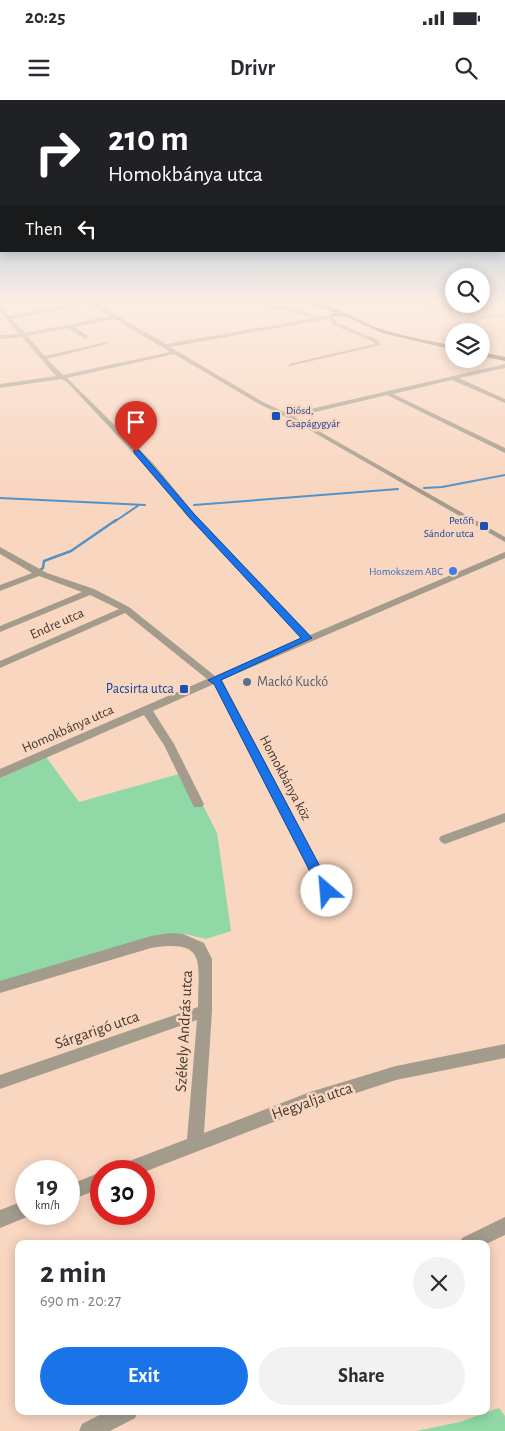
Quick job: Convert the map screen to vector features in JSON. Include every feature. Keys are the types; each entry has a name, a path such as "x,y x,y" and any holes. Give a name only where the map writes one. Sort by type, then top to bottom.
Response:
{"street":[{"path":"48,363 62,377 69,381 149,464 191,515 308,638"},
{"path":"0,386 62,377 126,363"},
{"path":"196,363 261,403 288,416 505,540"},
{"path":"291,365 299,363"},
{"path":"288,416 505,366"},
{"path":"453,378 505,401"},
{"path":"387,393 505,451"},
{"path":"2,554 39,573 90,590 126,609 200,672 214,680"},
{"name":"Homokbánya utca","path":"0,774 308,638 505,555"},
{"path":"0,588 39,573"},
{"path":"0,629 90,590"},
{"name":"Endre utca","path":"0,665 126,609"},
{"name":"Homokbánya köz","path":"214,680 218,682 327,891"},
{"path":"146,710 169,744 198,804"},
{"path":"445,839 505,817"},
{"name":"Székely András utca","path":"0,987 151,942 170,939 183,940 199,947 205,959 205,1011 195,1144"},
{"name":"Sárgarigó utca","path":"0,1082 205,1011"},
{"name":"Hegyalja utca","path":"154,1160 310,1100 396,1073 505,1051"},
{"path":"0,1219 15,1213"},
{"path":"476,1240 505,1226"},
{"path":"89,1431 120,1415"}],"green space":[{"path":"46,757 79,802 186,772 217,833 231,931 206,939 185,934 152,937 0,985 0,778"},
{"path":"499,1408 505,1416 505,1431 416,1431 460,1422 480,1415 490,1415 490,1411"}],"waterway":[{"path":"424,488 442,487 505,475"},
{"path":"194,505 398,489"},
{"path":"0,498 145,505"},
{"path":"114,522 139,505"},
{"path":"40,570 43,568 44,561 71,551 116,520"}],"place":[{"name":"Diósd, Csapágygyár","path":"276,416"},
{"name":"Petőfi Sándor utca","path":"484,526"},
{"name":"Homokszem ABC","path":"453,571"},
{"name":"Mackó Kuckó","path":"247,682"},
{"name":"Pacsirta utca","path":"184,689"}],"route":[{"path":"136,452 149,464 191,515 308,638 214,680 218,682 327,891"}]}
